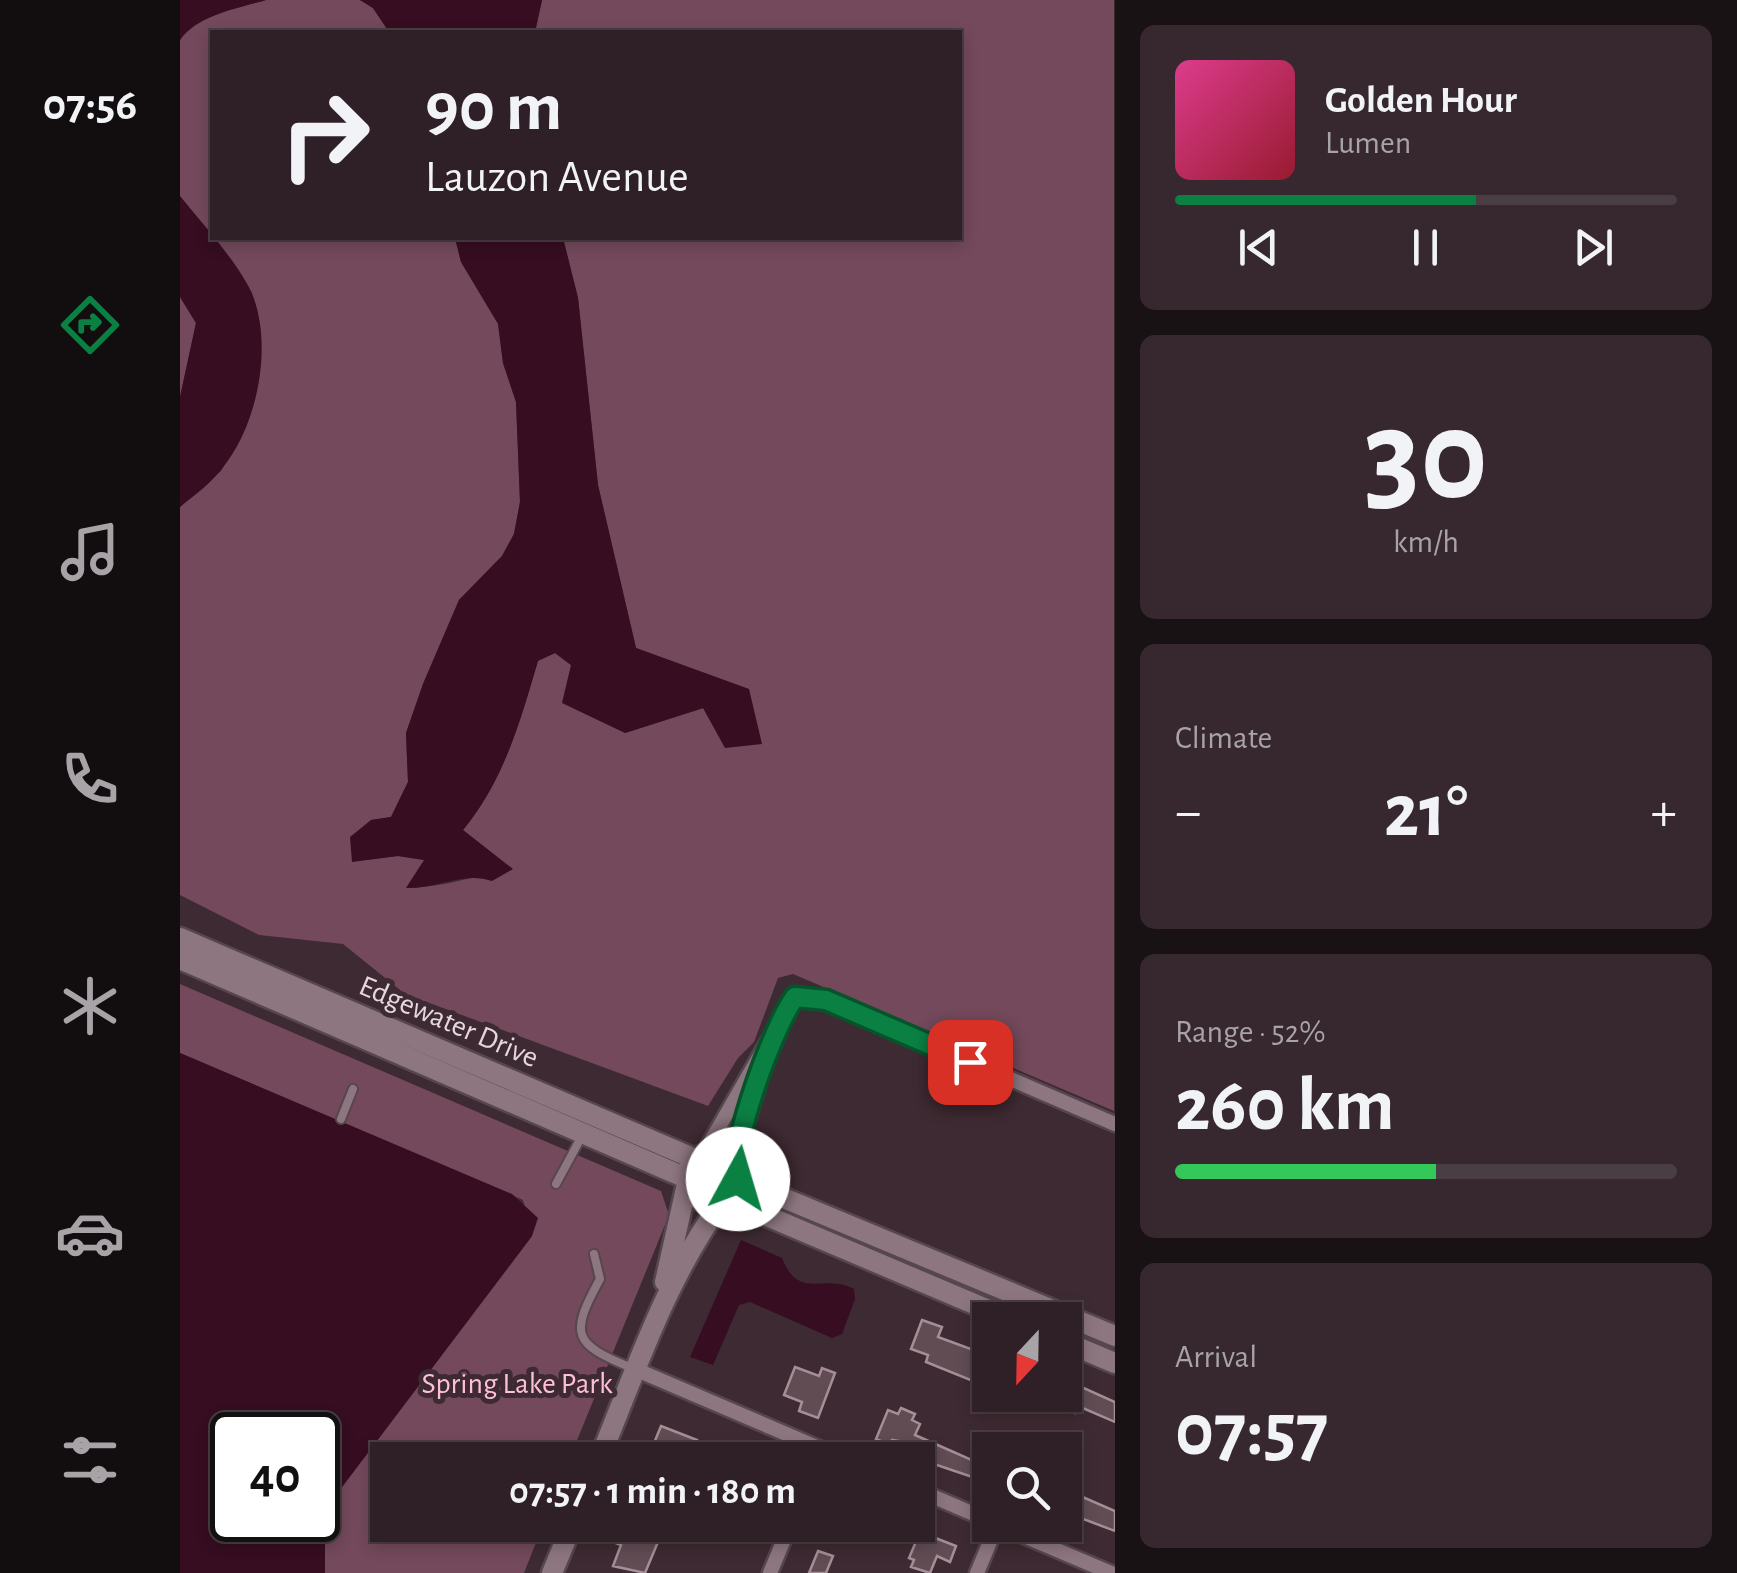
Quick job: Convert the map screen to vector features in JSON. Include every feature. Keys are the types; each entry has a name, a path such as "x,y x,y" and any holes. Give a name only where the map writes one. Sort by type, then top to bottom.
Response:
{"street":[{"name":"Edgewater Drive","path":"180,938 328,1001 693,1169"},
{"path":"180,959 187,954 202,957 314,1004 328,1001"},
{"name":"Edgewater Drive","path":"180,959 584,1134 693,1169"},
{"path":"654,1328 693,1169 795,997 808,995 1114,1124"},
{"path":"606,1442 696,1240 724,1201 736,1172 773,1039"},
{"path":"693,1169 723,1156 736,1172 1114,1336"},
{"path":"693,1169 701,1202 724,1201 972,1303"},
{"path":"1082,1349 1114,1363"},
{"path":"636,1370 791,1442"},
{"path":"935,1498 972,1514"},
{"path":"552,1573 565,1542"},
{"path":"770,1573 783,1542"},
{"path":"977,1573 991,1542"},
{"path":"1038,1542 1111,1573"}],"lane":[{"path":"341,1119 354,1089"},
{"path":"556,1184 584,1134"},
{"path":"594,1254 600,1279 578,1318 579,1330 586,1345 598,1354 636,1370"}],"green space":[{"path":"266,0 360,0 373,8 388,30 210,30 210,236 180,196 180,40 197,24"},
{"path":"542,0 1114,0 1114,1111 793,974 778,978 754,1042 738,1058 708,1106 405,994 343,944 259,935 180,895 180,507 221,471 242,433 257,386 252,293 213,240 456,240 461,262 498,323 503,363 516,402 520,502 514,534 502,556 459,600 406,733 408,782 391,817 371,820 352,861 398,856 425,860 407,887 446,884 512,870 463,830 500,771 538,660 555,653 571,665 625,733 704,708 761,743 748,689 636,648 598,485 578,298 564,240 962,240 962,30 535,30"},
{"path":"180,297 196,323 180,397"},
{"name":"Spring Lake Park","path":"180,984 661,1191 669,1215 576,1442 376,1442 532,1236 523,1200 180,1053"},
{"name":"Spring Lake Park","path":"370,1450 370,1542 536,1542 524,1573 325,1573 325,1542 340,1542 342,1487"}],"shaded area":[{"path":"180,0 266,0 208,18 180,40"},
{"path":"360,0 542,0 535,30 388,30 373,8"},
{"path":"180,196 210,232 210,240 220,244 253,296 259,317 261,363 252,411 233,453 216,476 180,507 180,397 196,323 180,297"},
{"path":"456,240 564,240 578,298 598,485 636,648 749,689 762,744 725,748 703,708 625,733 562,703 571,665 555,653 538,661 500,771 463,830 513,869 492,881 471,878 406,888 424,860 398,856 352,862 350,837 371,820 391,817 408,782 406,733 423,684 459,600 502,556 514,534 520,502 516,402 503,363 498,324 461,262"},
{"path":"180,1053 512,1194 538,1218 532,1236 376,1442 370,1442 370,1450 340,1493 340,1412 210,1412 210,1542 325,1542 325,1573 180,1573"},
{"path":"741,1240 782,1258 796,1279 854,1289 855,1299 842,1334 832,1338 750,1302 739,1305 713,1365 690,1357"}],"building":[{"path":"922,1320 942,1327 938,1337 972,1349 972,1381 926,1362 928,1355 911,1349"},
{"path":"795,1367 819,1376 822,1368 835,1373 818,1418 799,1411 802,1402 784,1395"},
{"path":"1082,1387 1115,1402 1115,1422 1082,1408"},
{"path":"901,1408 915,1414 912,1420 920,1424 915,1435 931,1442 876,1439 888,1410 898,1414"},
{"path":"661,1426 697,1440 696,1442 654,1442"},
{"path":"935,1444 972,1460 972,1477 935,1464"},
{"path":"1082,1497 1115,1511 1115,1531 1082,1519"},
{"path":"935,1538 956,1546 950,1562 937,1556 930,1573 911,1567 914,1560 909,1558 916,1542 935,1542"},
{"path":"613,1542 658,1542 645,1573 613,1566 621,1545"},
{"path":"818,1551 833,1556 826,1573 809,1573"}],"route":[{"path":"738,1179 734,1165 748,1116 773,1039 795,997 808,995 826,1000 970,1062"}]}
